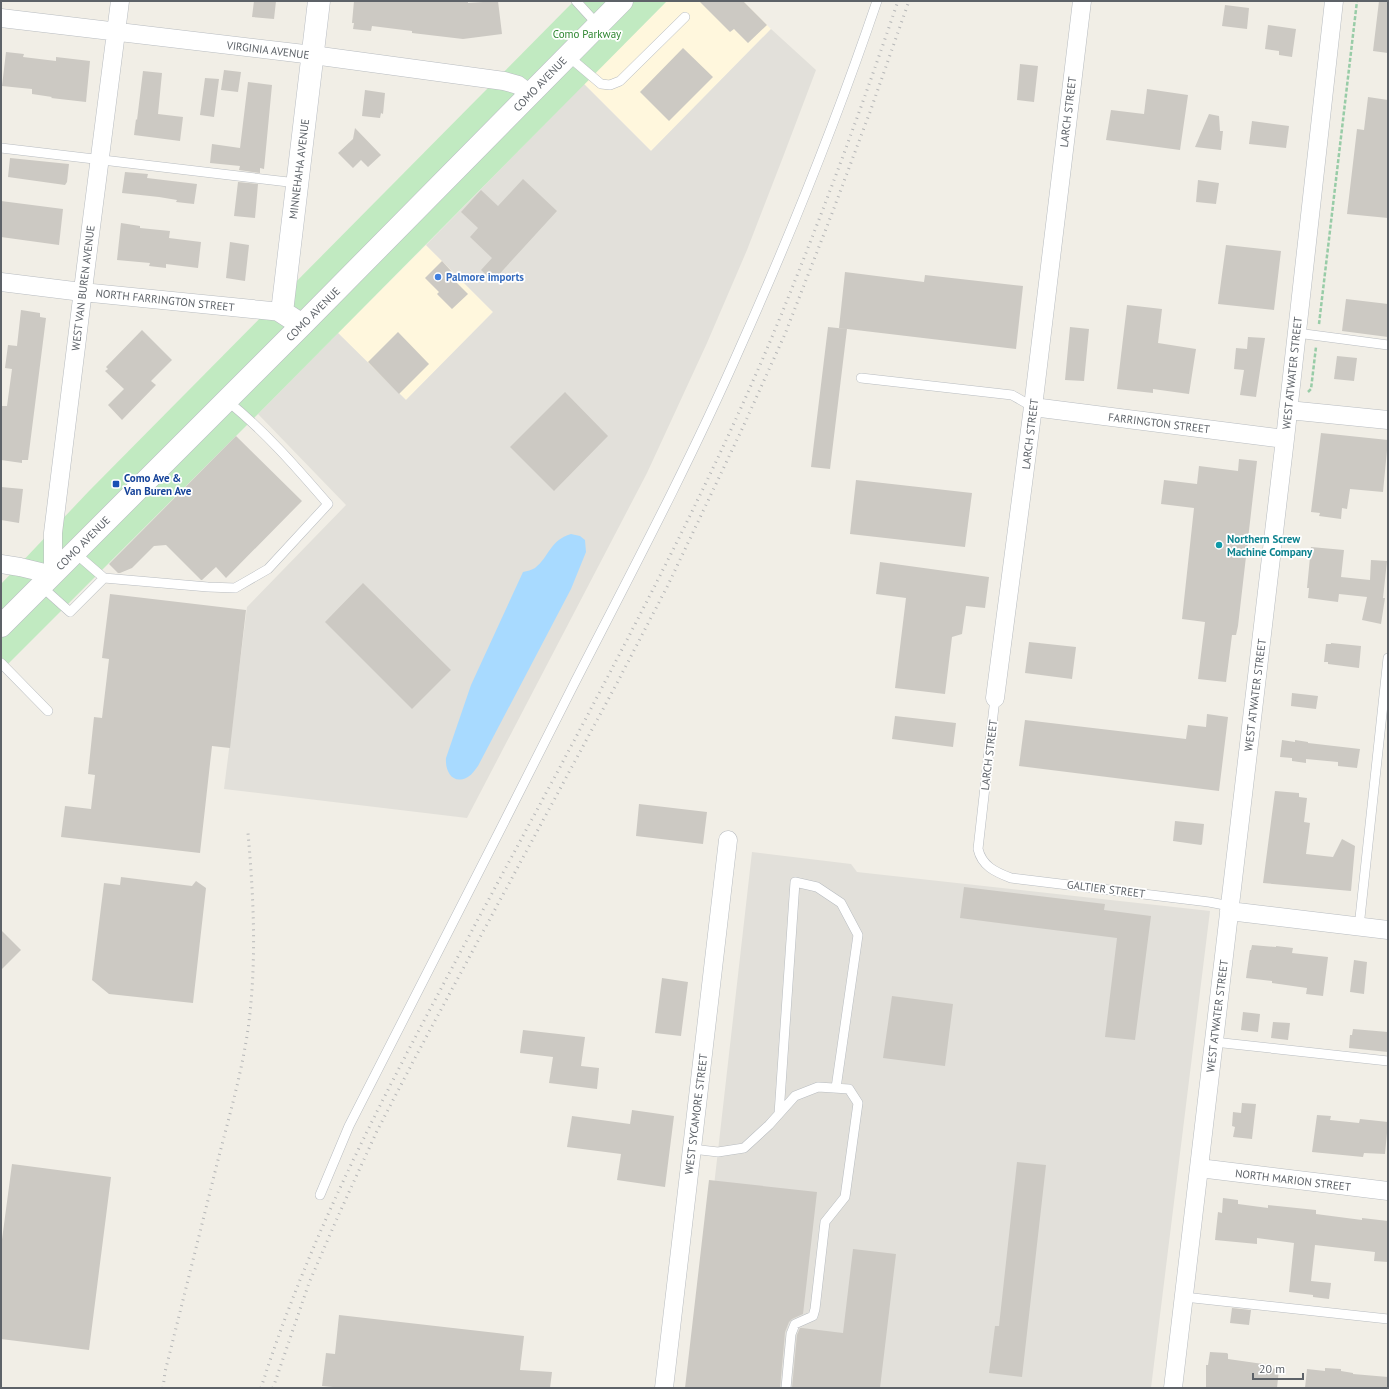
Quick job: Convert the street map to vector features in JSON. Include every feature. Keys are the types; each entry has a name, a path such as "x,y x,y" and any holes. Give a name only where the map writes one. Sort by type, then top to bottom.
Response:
{"main road":[{"name":"MINNEHAHA AVENUE","path":"282,312 319,1"},
{"name":"COMO AVENUE","path":"1,626 302,325 622,1"},
{"path":"282,312 302,325"}],"street":[{"name":"WEST VAN BUREN AVENUE","path":"47,580 82,292 120,1"},
{"name":"LARCH STREET","path":"995,698 1033,408 1082,1"},
{"name":"WEST ATWATER STREET","path":"1173,1388 1285,439 1334,1"},
{"name":"VIRGINIA AVENUE","path":"1,18 504,81 518,85 530,94"},
{"name":"NORTH FARRINGTON STREET","path":"1,282 82,292 282,312"},
{"name":"FARRINGTON STREET","path":"1033,408 1285,439"},
{"path":"1288,410 1388,420"},
{"path":"1,564 20,566 47,580"},
{"name":"WEST SYCAMORE STREET","path":"664,1388 728,840"},
{"name":"GALTIER STREET","path":"1230,909 1388,930"},
{"name":"NORTH MARION STREET","path":"1199,1168 1388,1191"}],"lane":[{"path":"576,1 598,25"},
{"path":"320,1195 349,1126 636,564 700,434 732,365 799,210 840,104 877,1"},
{"path":"568,56 601,84 610,85 620,80 685,17"},
{"path":"1,148 298,184"},
{"path":"1297,333 1388,345"},
{"path":"861,378 1012,395 1033,408"},
{"path":"74,552 104,578 235,588 268,569 328,504 248,418 226,400"},
{"path":"47,580 70,612 104,578"},
{"path":"1359,927 1388,658"},
{"path":"1,663 48,711"},
{"name":"LARCH STREET","path":"985,865 979,855 978,849 995,698"},
{"name":"GALTIER STREET","path":"985,865 998,873 1011,878 1202,901 1230,909"},
{"path":"779,1114 795,882 817,888 841,903 858,935 836,1088"},
{"path":"1214,1042 1388,1061"},
{"path":"692,1150 718,1152 744,1148 795,1096 818,1087 849,1089 858,1103 846,1197 826,1222 815,1309 813,1316 795,1324 791,1334 786,1388"},
{"path":"1184,1297 1388,1319"}],"path":[{"path":"1308,392 1311,389 1318,336 1357,1"}],"shaded area":[{"path":"667,1 743,1 771,29 651,151 584,84"},
{"path":"771,29 816,70 783,157 747,250 707,343 647,473 467,818 224,789 247,607 346,505 258,414 338,333 406,400 493,312 426,245 584,84 651,151"},
{"path":"426,245 493,312 406,400 338,333"},
{"path":"752,852 851,864 857,872 1210,911 1151,1388 691,1388"}],"green space":[{"name":"Como Parkway","path":"574,1 667,1 1,671 1,584 89,491"}],"water":[{"path":"571,534 580,536 585,540 586,552 571,589 478,766 466,778 453,778 448,772 446,758 471,685 523,572 535,568 540,564 558,540"}],"building":[{"path":"254,1 276,1 274,19 252,17"},
{"path":"354,1 468,1 468,3 498,1 502,34 463,39 412,33 412,31 372,26 371,31 353,29 354,23 352,23"},
{"path":"699,1 743,1 767,25 748,43 734,29 730,32"},
{"path":"1379,1 1388,2 1388,53 1373,51"},
{"path":"1225,5 1249,8 1247,29 1222,26"},
{"path":"1268,25 1296,29 1292,57 1279,55 1279,51 1265,49"},
{"path":"683,48 713,77 669,121 640,92"},
{"path":"6,52 24,54 23,57 56,61 56,57 90,61 86,102 32,94 32,89 2,86"},
{"path":"1020,64 1038,66 1034,102 1017,100"},
{"path":"224,70 241,72 238,92 221,90"},
{"path":"143,71 162,73 158,114 183,117 180,141 134,135"},
{"path":"205,78 219,79 214,117 200,115"},
{"path":"248,82 272,85 264,169 260,168 260,173 239,170 240,166 210,163 212,144 240,148"},
{"path":"1147,89 1188,95 1180,150 1106,140 1111,110 1144,114"},
{"path":"365,90 385,93 383,114 381,113 380,118 362,116"},
{"path":"1368,97 1388,100 1388,218 1347,214 1357,129 1364,130"},
{"path":"1209,114 1219,116 1220,131 1223,131 1221,150 1195,147"},
{"path":"1252,121 1289,126 1286,148 1249,144"},
{"path":"355,128 381,155 368,167 361,160 353,168 338,153 353,139"},
{"path":"10,158 69,164 67,182 65,185 8,177"},
{"path":"125,172 148,174 147,178 197,184 194,204 176,202 177,200 159,197 122,193"},
{"path":"523,179 557,211 493,281 481,270 492,258 470,237 478,228 461,212 481,190 498,206"},
{"path":"1198,180 1219,183 1216,204 1196,202"},
{"path":"238,182 258,184 255,218 234,216"},
{"path":"1,201 63,209 59,245 1,237"},
{"path":"121,223 140,226 140,228 170,231 169,238 201,242 198,268 166,264 166,268 149,266 150,263 117,260"},
{"path":"230,242 249,245 245,281 226,278"},
{"path":"1226,245 1281,251 1274,310 1218,304"},
{"path":"442,261 454,274 451,277 468,294 452,309 437,294 439,292 425,278"},
{"path":"845,272 924,282 925,275 1023,286 1016,349 839,328"},
{"path":"1346,299 1388,304 1388,337 1342,331"},
{"path":"1127,305 1162,309 1158,343 1196,349 1189,394 1153,389 1153,393 1117,389"},
{"path":"21,310 40,313 40,317 46,318 28,460 22,460 22,463 1,460 1,406 7,406 12,369 5,368 8,345 17,346"},
{"path":"828,327 847,329 830,469 811,467"},
{"path":"1070,327 1089,329 1084,381 1065,380"},
{"path":"142,330 172,360 151,381 156,385 122,420 108,405 124,389 105,371 108,369 106,367"},
{"path":"398,332 429,364 399,394 368,362"},
{"path":"1248,337 1265,338 1256,397 1240,395 1244,370 1234,369 1236,348 1247,349"},
{"path":"1337,356 1357,358 1354,381 1334,379"},
{"path":"565,392 608,436 554,491 510,447"},
{"path":"1321,433 1388,440 1383,492 1350,489 1347,509 1342,508 1341,519 1319,516 1320,513 1311,512"},
{"path":"236,436 302,501 226,578 216,567 201,580 166,545 154,546 132,568 118,573 109,564"},
{"name":"Northern Screw Machine Company","path":"1239,459 1257,461 1238,626 1236,635 1232,635 1226,682 1198,679 1205,622 1182,619 1194,508 1161,504 1164,480 1197,484 1199,466 1238,471"},
{"path":"856,480 972,493 965,547 850,534"},
{"path":"1,487 23,489 19,523 1,520"},
{"path":"1311,547 1344,550 1341,577 1370,580 1371,560 1387,561 1383,598 1385,598 1381,624 1362,620 1367,597 1339,594 1338,602 1308,598 1309,588 1307,588"},
{"path":"880,562 989,577 985,608 966,606 962,634 952,637 945,694 895,688 906,598 876,594"},
{"path":"363,583 451,670 412,709 325,622"},
{"path":"110,594 246,610 230,748 212,746 200,853 61,837 65,806 91,809 95,775 88,774 94,717 102,718 109,659 102,658"},
{"path":"1029,642 1076,647 1072,679 1025,673"},
{"path":"1331,643 1361,646 1359,668 1328,664 1328,662 1324,662 1326,644"},
{"path":"1292,693 1318,696 1316,709 1291,706"},
{"path":"1207,714 1228,717 1219,791 1019,766 1025,720 1186,739 1188,725 1206,727"},
{"path":"895,716 956,723 953,747 892,739"},
{"path":"1282,740 1295,742 1295,740 1360,749 1357,768 1338,766 1338,762 1306,759 1306,763 1292,761 1292,758 1280,757"},
{"path":"1275,791 1299,793 1299,797 1307,798 1304,822 1310,823 1306,854 1333,857 1342,839 1355,846 1351,891 1263,883"},
{"path":"639,804 707,812 703,844 636,836"},
{"path":"1175,821 1204,824 1202,844 1173,841"},
{"path":"121,877 192,886 196,881 206,888 193,1003 109,994 92,980 104,883 120,885"},
{"path":"964,887 1105,904 1104,910 1151,916 1135,1040 1105,1037 1117,938 960,918"},
{"path":"1,930 21,950 1,970"},
{"path":"1252,945 1293,948 1292,953 1328,957 1323,996 1306,994 1307,988 1272,983 1272,981 1246,978"},
{"path":"1354,960 1367,962 1364,994 1350,992"},
{"path":"662,978 688,982 681,1036 655,1033"},
{"path":"892,996 953,1004 945,1066 883,1058"},
{"path":"1243,1012 1260,1014 1258,1032 1241,1030"},
{"path":"1273,1022 1290,1023 1288,1040 1271,1038"},
{"path":"1353,1029 1388,1032 1388,1052 1349,1048 1350,1035 1352,1035"},
{"path":"523,1030 585,1037 581,1066 599,1068 597,1089 549,1083 553,1057 520,1053"},
{"path":"1242,1103 1256,1104 1252,1139 1233,1137 1235,1127 1232,1126 1233,1112 1241,1113"},
{"path":"632,1110 674,1116 665,1187 617,1180 621,1154 567,1147 572,1116 630,1124"},
{"path":"1317,1115 1331,1116 1330,1120 1359,1123 1360,1119 1388,1122 1385,1154 1364,1153 1363,1157 1312,1152"},
{"path":"1017,1162 1046,1165 1022,1377 989,1373 995,1326 999,1326"},
{"path":"12,1164 111,1177 89,1350 1,1339 1,1247"},
{"path":"709,1180 817,1192 803,1314 789,1322 785,1332 780,1388 685,1388"},
{"path":"1223,1198 1238,1200 1238,1204 1268,1208 1268,1205 1316,1210 1316,1214 1362,1220 1362,1218 1388,1221 1388,1262 1374,1261 1375,1252 1315,1245 1311,1281 1331,1283 1329,1299 1289,1292 1294,1243 1257,1238 1257,1244 1215,1240 1218,1212 1222,1213"},
{"path":"853,1249 896,1254 880,1388 792,1388 797,1335 800,1328 843,1333"},
{"path":"1232,1308 1251,1310 1249,1325 1230,1323"},
{"path":"339,1315 524,1336 520,1370 552,1372 550,1388 344,1388 322,1386 326,1353 335,1354"},
{"path":"1210,1352 1227,1353 1228,1359 1263,1364 1263,1367 1279,1369 1277,1388 1206,1388 1206,1365 1208,1365"},
{"path":"1325,1368 1341,1369 1341,1371 1353,1374 1388,1377 1388,1388 1305,1388 1307,1369 1325,1371"}],"railway":[{"path":"261,1388 279,1335 320,1232 367,1131 464,945 630,634 696,503 738,414 777,325 825,204 870,83 898,1"},
{"path":"273,1388 309,1283 377,1131 668,585 743,427 785,334 831,216 909,1"},
{"path":"163,1388 165,1372 234,1099 246,1041 253,981 254,939 248,833"}],"place":[{"name":"Palmore imports","path":"438,277"},
{"name":"Como Ave & Van Buren Ave","path":"116,484"},
{"name":"Northern Screw Machine Company","path":"1219,545"}]}
